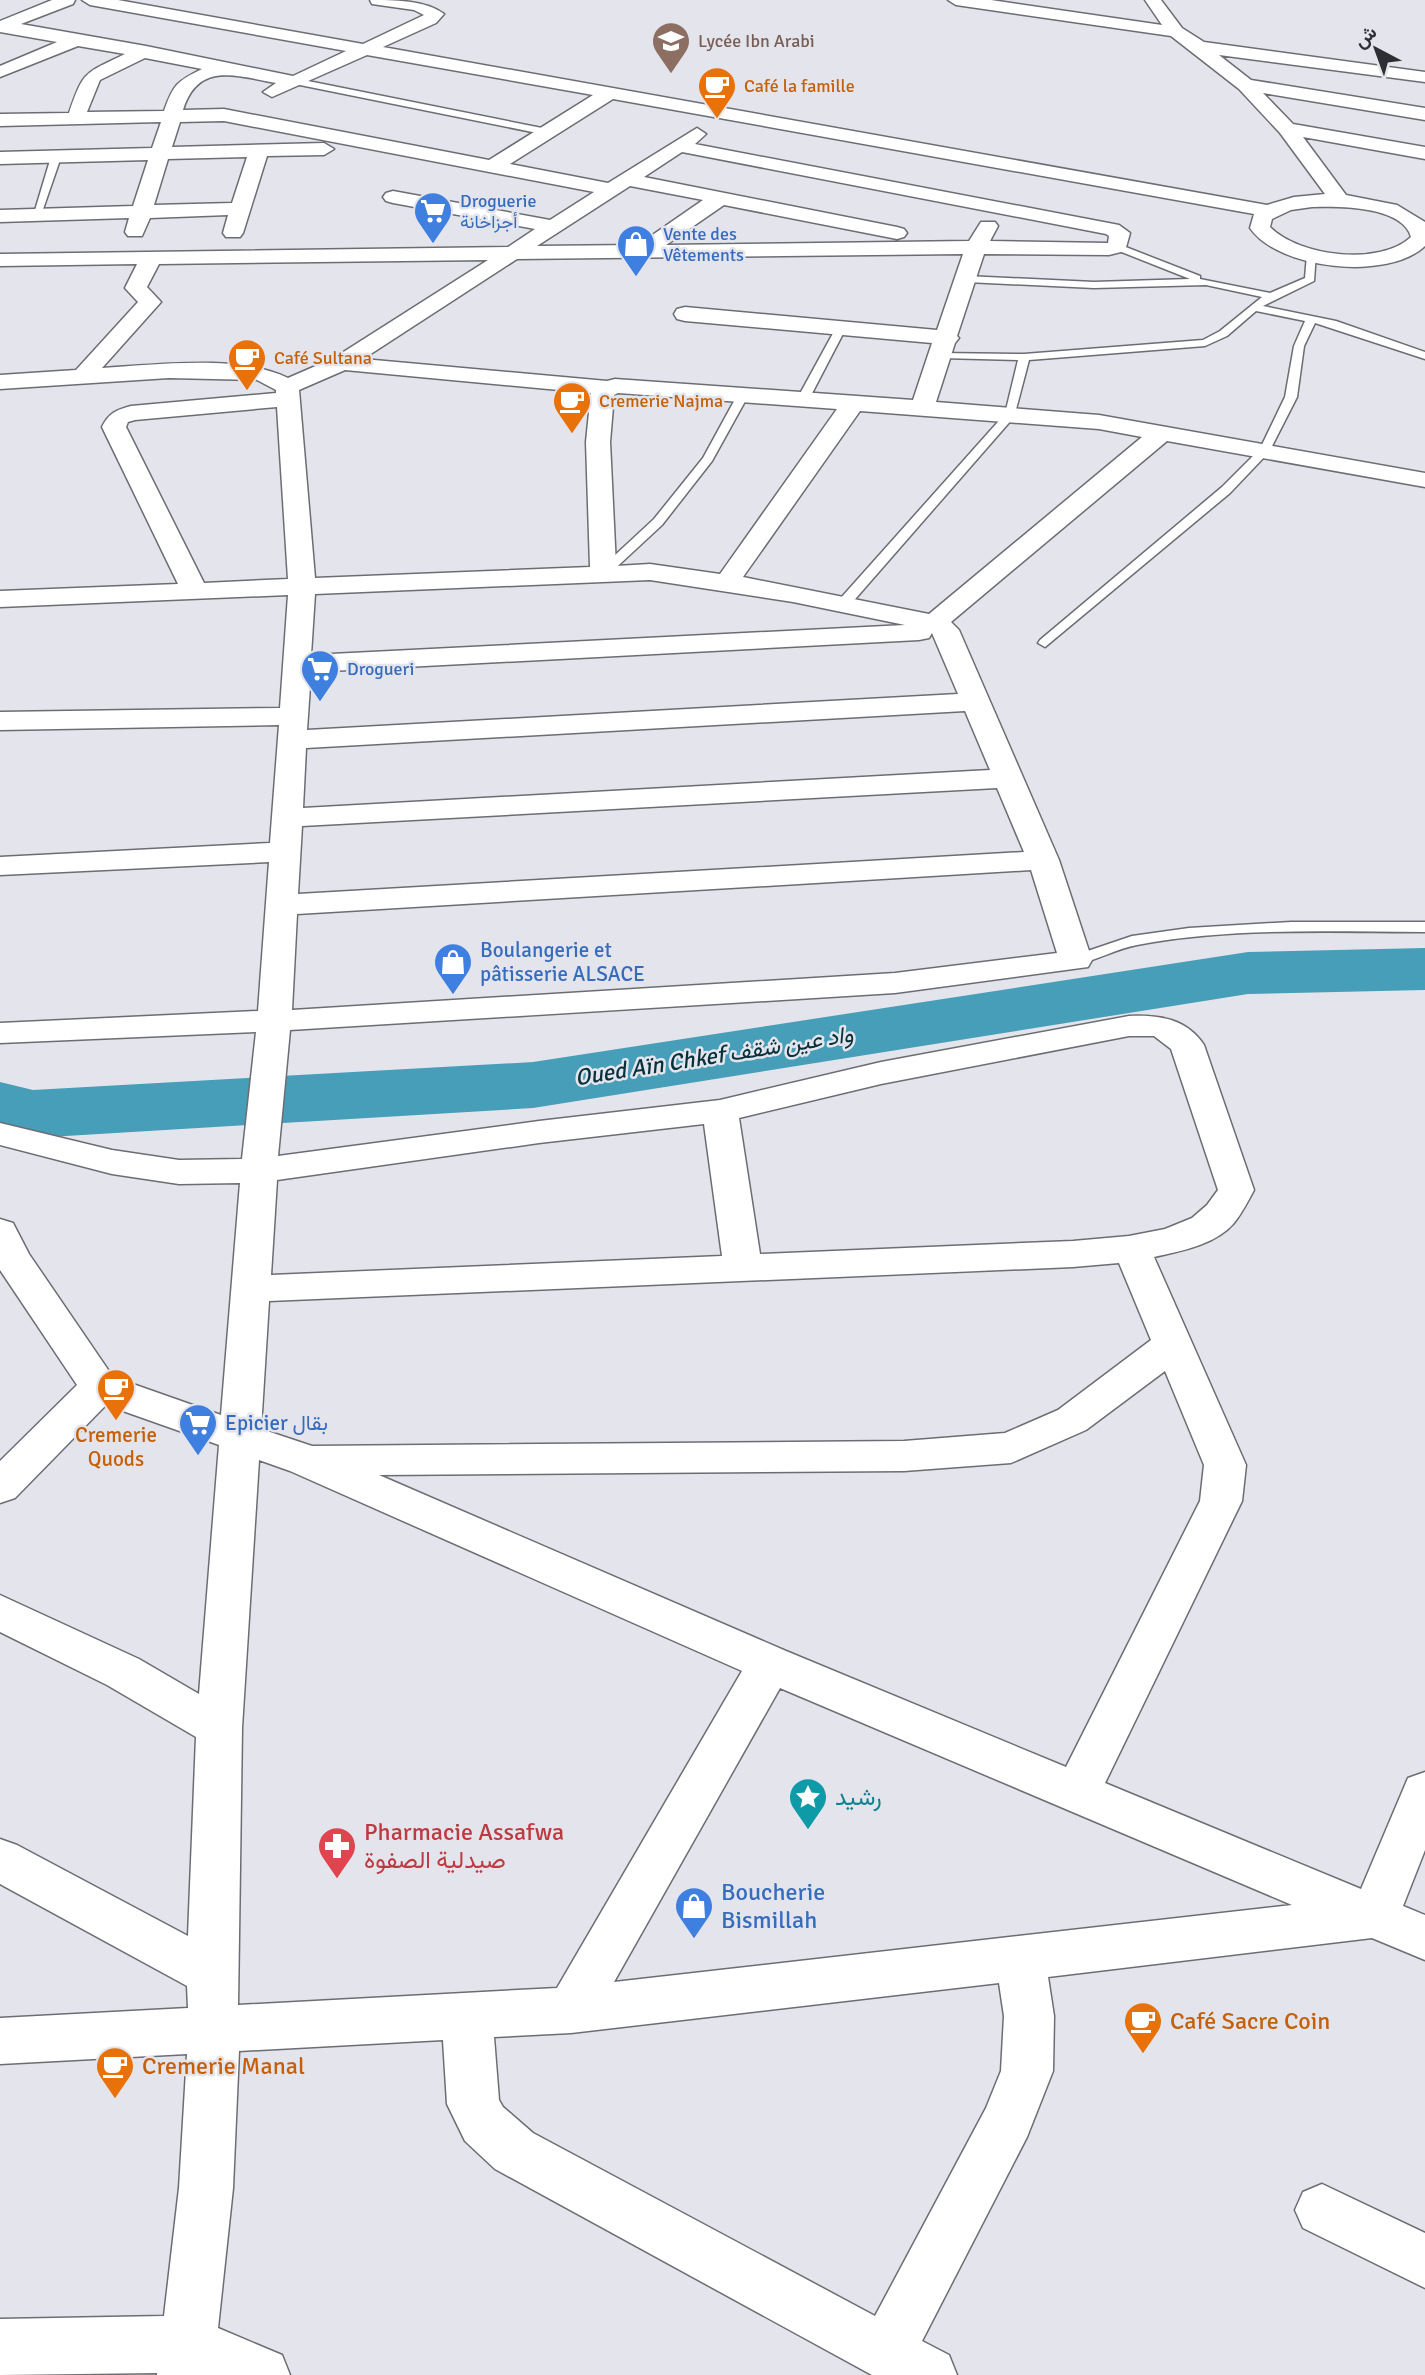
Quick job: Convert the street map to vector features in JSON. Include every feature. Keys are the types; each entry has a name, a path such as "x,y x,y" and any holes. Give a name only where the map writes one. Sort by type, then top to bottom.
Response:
{"street":[{"path":"1,27 67,0"},
{"path":"90,0 1269,211 1303,202 1340,201 1377,206 1416,215 1421,231 1421,245 1403,253 1380,258 1351,259 1311,255 1286,248 1265,235 1259,224 1269,211"},
{"path":"150,12 179,0"},
{"path":"224,115 436,14 418,6 378,0"},
{"path":"956,0 1176,32"},
{"path":"1153,0 1176,32 1199,47 1245,85 1287,129 1340,201"},
{"path":"76,118 93,76 206,22"},
{"path":"1,27 293,81"},
{"path":"0,72 76,40"},
{"path":"1199,47 1419,76 1425,60"},
{"path":"124,258 143,212 180,91 187,83 219,68"},
{"path":"1245,85 1425,114"},
{"path":"493,166 608,94"},
{"path":"195,591 114,426 118,418 131,413 288,393 342,363 509,253 731,113"},
{"path":"0,120 224,115 493,166 720,198 871,227 941,247"},
{"path":"1287,129 1425,153"},
{"path":"0,158 389,146"},
{"path":"0,260 1118,247 1120,233 1112,229 678,146"},
{"path":"224,257 259,151"},
{"path":"922,408 976,247 1017,167"},
{"path":"393,198 552,226"},
{"path":"642,252 720,198"},
{"path":"0,216 241,209"},
{"path":"82,377 150,302 136,288 151,258"},
{"path":"685,314 841,328 945,346"},
{"path":"342,363 400,373 557,380 608,388"},
{"path":"0,382 169,371 238,372 261,374 288,393"},
{"path":"603,573 598,442 603,391 615,386 1099,422 1425,480"},
{"path":"187,2359 206,2188 214,2031 212,1974 219,1728 263,1116 274,1022 302,587 288,393"},
{"path":"727,582 852,405"},
{"path":"297,664 939,627 1163,432"},
{"path":"0,599 650,572 845,602 939,627 977,702 1043,860 1076,960 895,983 274,1022 0,1033"},
{"path":"0,721 292,728 977,702"},
{"path":"286,818 1008,778"},
{"path":"0,866 284,852"},
{"path":"280,905 1043,860"},
{"path":"0,1134 112,1162 179,1172 259,1171 540,1132 720,1111 881,1073 1129,1026 1159,1024 1172,1030 1187,1045 1236,1190 1217,1218 1194,1233 1132,1249 251,1289"},
{"path":"720,1111 743,1268"},
{"path":"1077,1792 1221,1501 1225,1465 1132,1249"},
{"path":"4,1252 99,1387 305,1460 770,1664 1425,1938"},
{"path":"305,1460 904,1456 1011,1448 1072,1420 1172,1344"},
{"path":"0,1487 99,1387"},
{"path":"0,1612 123,1672 219,1728"},
{"path":"570,2010 770,1664"},
{"path":"1374,1916 1425,1792"},
{"path":"0,1860 212,1974"},
{"path":"0,2041 467,2018 570,2010 1374,1916 1425,1913"},
{"path":"467,2018 473,2104 484,2124 514,2151 908,2363 1027,2071 1029,2016 1020,1958"},
{"path":"1322,2210 1425,2261"},
{"path":"0,2347 187,2359 262,2375"}],"lane":[{"path":"293,81 547,132"},
{"path":"36,215 56,157"},
{"path":"1118,247 1206,282 1270,296"},
{"path":"945,346 1024,358 1205,343 1223,337 1254,307 1270,296 1303,285 1310,279 1311,255"},
{"path":"966,279 1094,285 1206,282"},
{"path":"1254,307 1312,318 1425,356"},
{"path":"1045,643 1226,490 1265,450 1291,397 1299,346 1312,318"},
{"path":"802,401 841,328"},
{"path":"845,602 1010,415 1024,358"},
{"path":"603,573 658,522 708,459 742,396"},
{"path":"1076,960 1132,941 1189,933 1291,927 1425,927"}],"waterway":[{"name":"Oued Aïn Chkef واد عين شقف","path":"0,1105 33,1114 533,1085 1248,973 1425,969"}],"place":[{"name":"Lycée Ibn Arabi","path":"671,75"},
{"name":"Café la famille","path":"717,120"},
{"name":"Droguerie أجزاخانة","path":"433,245"},
{"name":"Vente des Vêtements","path":"636,278"},
{"name":"Café Sultana","path":"247,392"},
{"name":"Cremerie Najma","path":"572,435"},
{"name":"Drogueri","path":"320,703"},
{"name":"Boulangerie et pâtisserie ALSACE","path":"453,996"},
{"name":"Cremerie Quods","path":"116,1422"},
{"name":"Epicier بقال","path":"198,1457"},
{"name":"رشيد","path":"808,1831"},
{"name":"Pharmacie Assafwa صيدلية الصفوة","path":"337,1880"},
{"name":"Boucherie Bismillah","path":"694,1940"},
{"name":"Café Sacre Coin","path":"1143,2055"},
{"name":"Cremerie Manal","path":"115,2100"}]}
